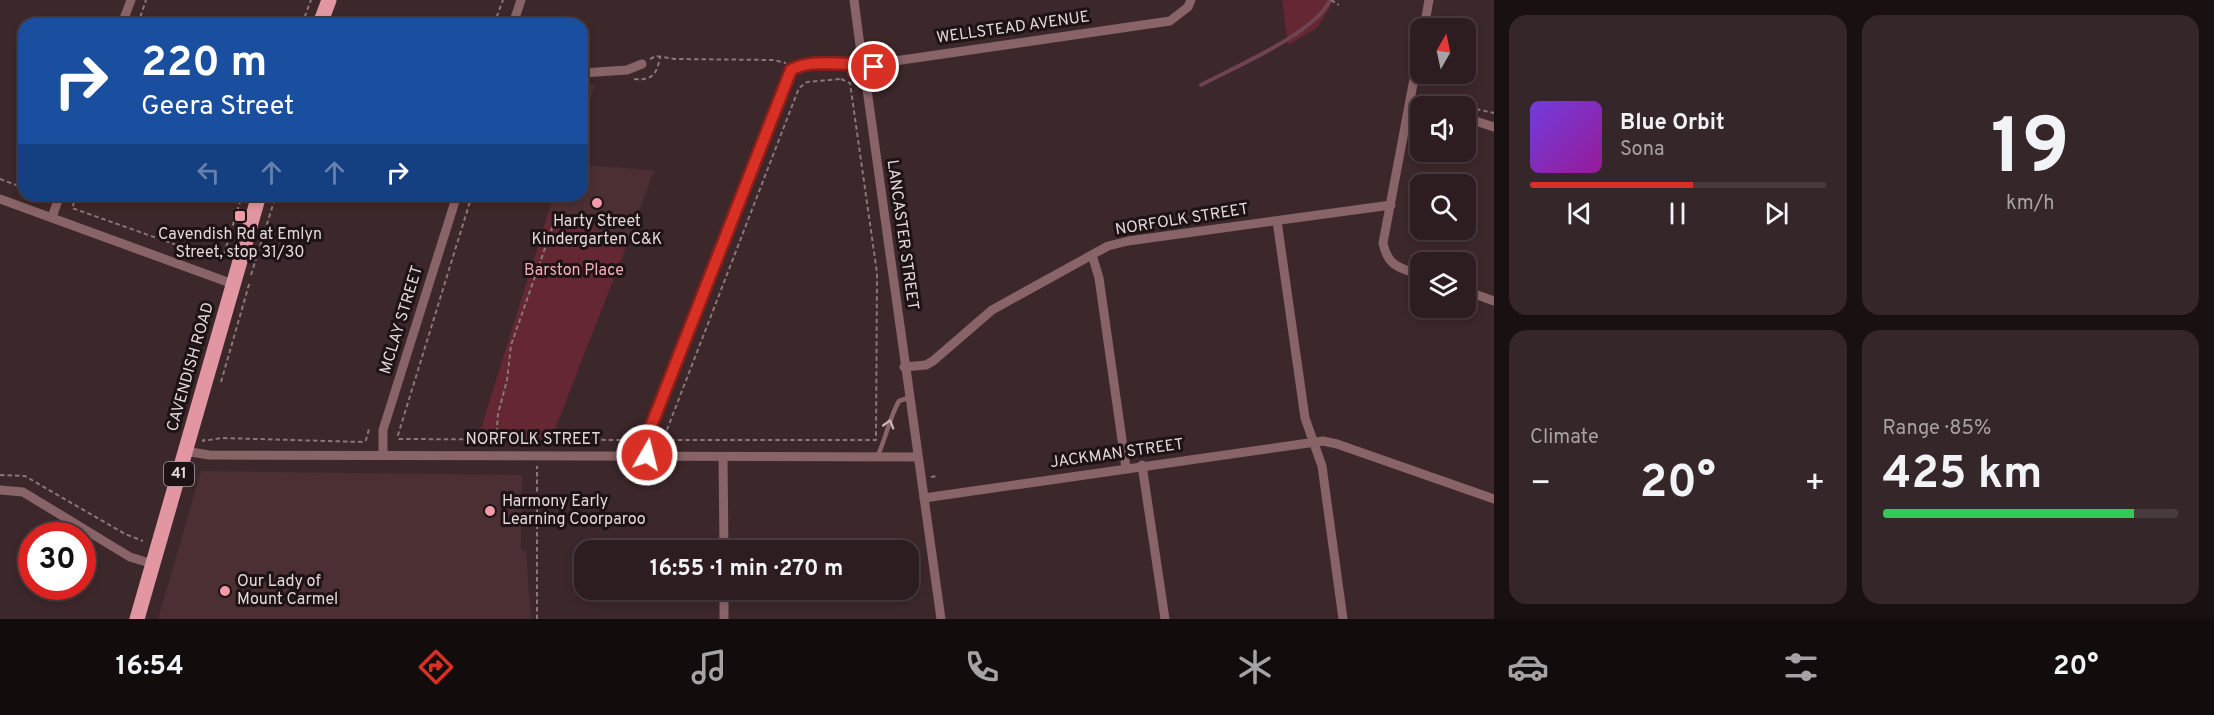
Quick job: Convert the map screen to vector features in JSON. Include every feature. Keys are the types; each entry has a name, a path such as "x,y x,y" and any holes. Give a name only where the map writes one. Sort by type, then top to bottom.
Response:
{"main road":[{"path":"322,18 329,0"},
{"name":"CAVENDISH ROAD","path":"137,619 257,201"}],"street":[{"path":"124,18 131,0"},
{"path":"515,18 521,0"},
{"path":"854,0 861,53"},
{"path":"1426,18 1430,0"},
{"name":"WELLSTEAD AVENUE","path":"874,64 1170,21 1189,4"},
{"path":"861,53 869,54 874,64 873,70 865,75 854,72 851,64 855,56 861,53"},
{"path":"588,73 627,70 642,64"},
{"path":"647,455 648,434 791,70 798,66 811,64 851,64"},
{"name":"LANCASTER STREET","path":"865,75 908,399 941,619"},
{"path":"1410,105 1383,243 1386,257 1395,266 1410,271"},
{"path":"1476,121 1494,127"},
{"path":"0,199 234,284"},
{"path":"52,217 58,201"},
{"name":"MCLAY STREET","path":"383,455 384,430 455,201"},
{"name":"NORFOLK STREET","path":"904,367 926,365 992,309 1108,246 1128,241 1391,205"},
{"path":"1277,221 1305,418 1322,466 1343,619"},
{"path":"1092,255 1099,278 1126,468"},
{"path":"1476,295 1494,301"},
{"name":"JACKMAN STREET","path":"924,498 1314,441 1338,444 1494,499"},
{"name":"NORFOLK STREET","path":"185,451 209,455 917,457"},
{"path":"723,457 724,540"},
{"path":"1142,465 1165,619"},
{"path":"0,490 23,492 130,557 153,564"},
{"path":"724,600 724,619"}],"lane":[{"path":"877,457 884,445 893,411 899,401 908,399"}],"path":[{"path":"140,18 146,0"},
{"path":"304,18 311,0"},
{"path":"496,18 503,0"},
{"path":"1332,1 1339,5"},
{"path":"642,64 656,56 675,59 773,60 798,66"},
{"path":"818,80 847,81 850,83 877,273 876,440 663,440 799,88 807,82 818,80"},
{"path":"1476,109 1494,113"},
{"path":"0,180 18,186"},
{"path":"74,201 72,208 222,261 240,201"},
{"path":"219,386 274,201"},
{"path":"470,201 398,435 399,440 635,440"},
{"path":"496,440 498,414 507,380 511,345 557,214"},
{"path":"206,430 203,441 221,438 363,442 366,440 369,429"},
{"path":"537,455 537,619"},
{"path":"0,475 25,476 125,534 143,541"},
{"path":"931,477 937,476"}],"shaded area":[{"path":"588,85 595,85 588,108"},
{"name":"Harty Street Kindergarten C&K","path":"588,165 654,170 628,242 549,211 552,201 588,201"},
{"name":"Our Lady of Mount Carmel","path":"201,471 522,475 521,550 526,551 531,619 158,619"}],"green space":[{"path":"1282,0 1334,0 1317,28 1288,45"},
{"name":"Barston Place","path":"549,211 628,242 552,437 478,438"}],"waterway":[{"path":"1201,85 1292,36 1322,12 1330,0"}],"place":[{"name":"Harty Street Kindergarten C&K","path":"597,203"},
{"name":"Cavendish Rd at Emlyn Street, stop 31/30","path":"240,216"},
{"name":"Harmony Early Learning Coorparoo","path":"490,511"},
{"name":"Our Lady of Mount Carmel","path":"225,591"}],"route":[{"path":"647,455 648,434 791,70 798,66 811,64 851,64 854,72 865,75 874,67"}]}
